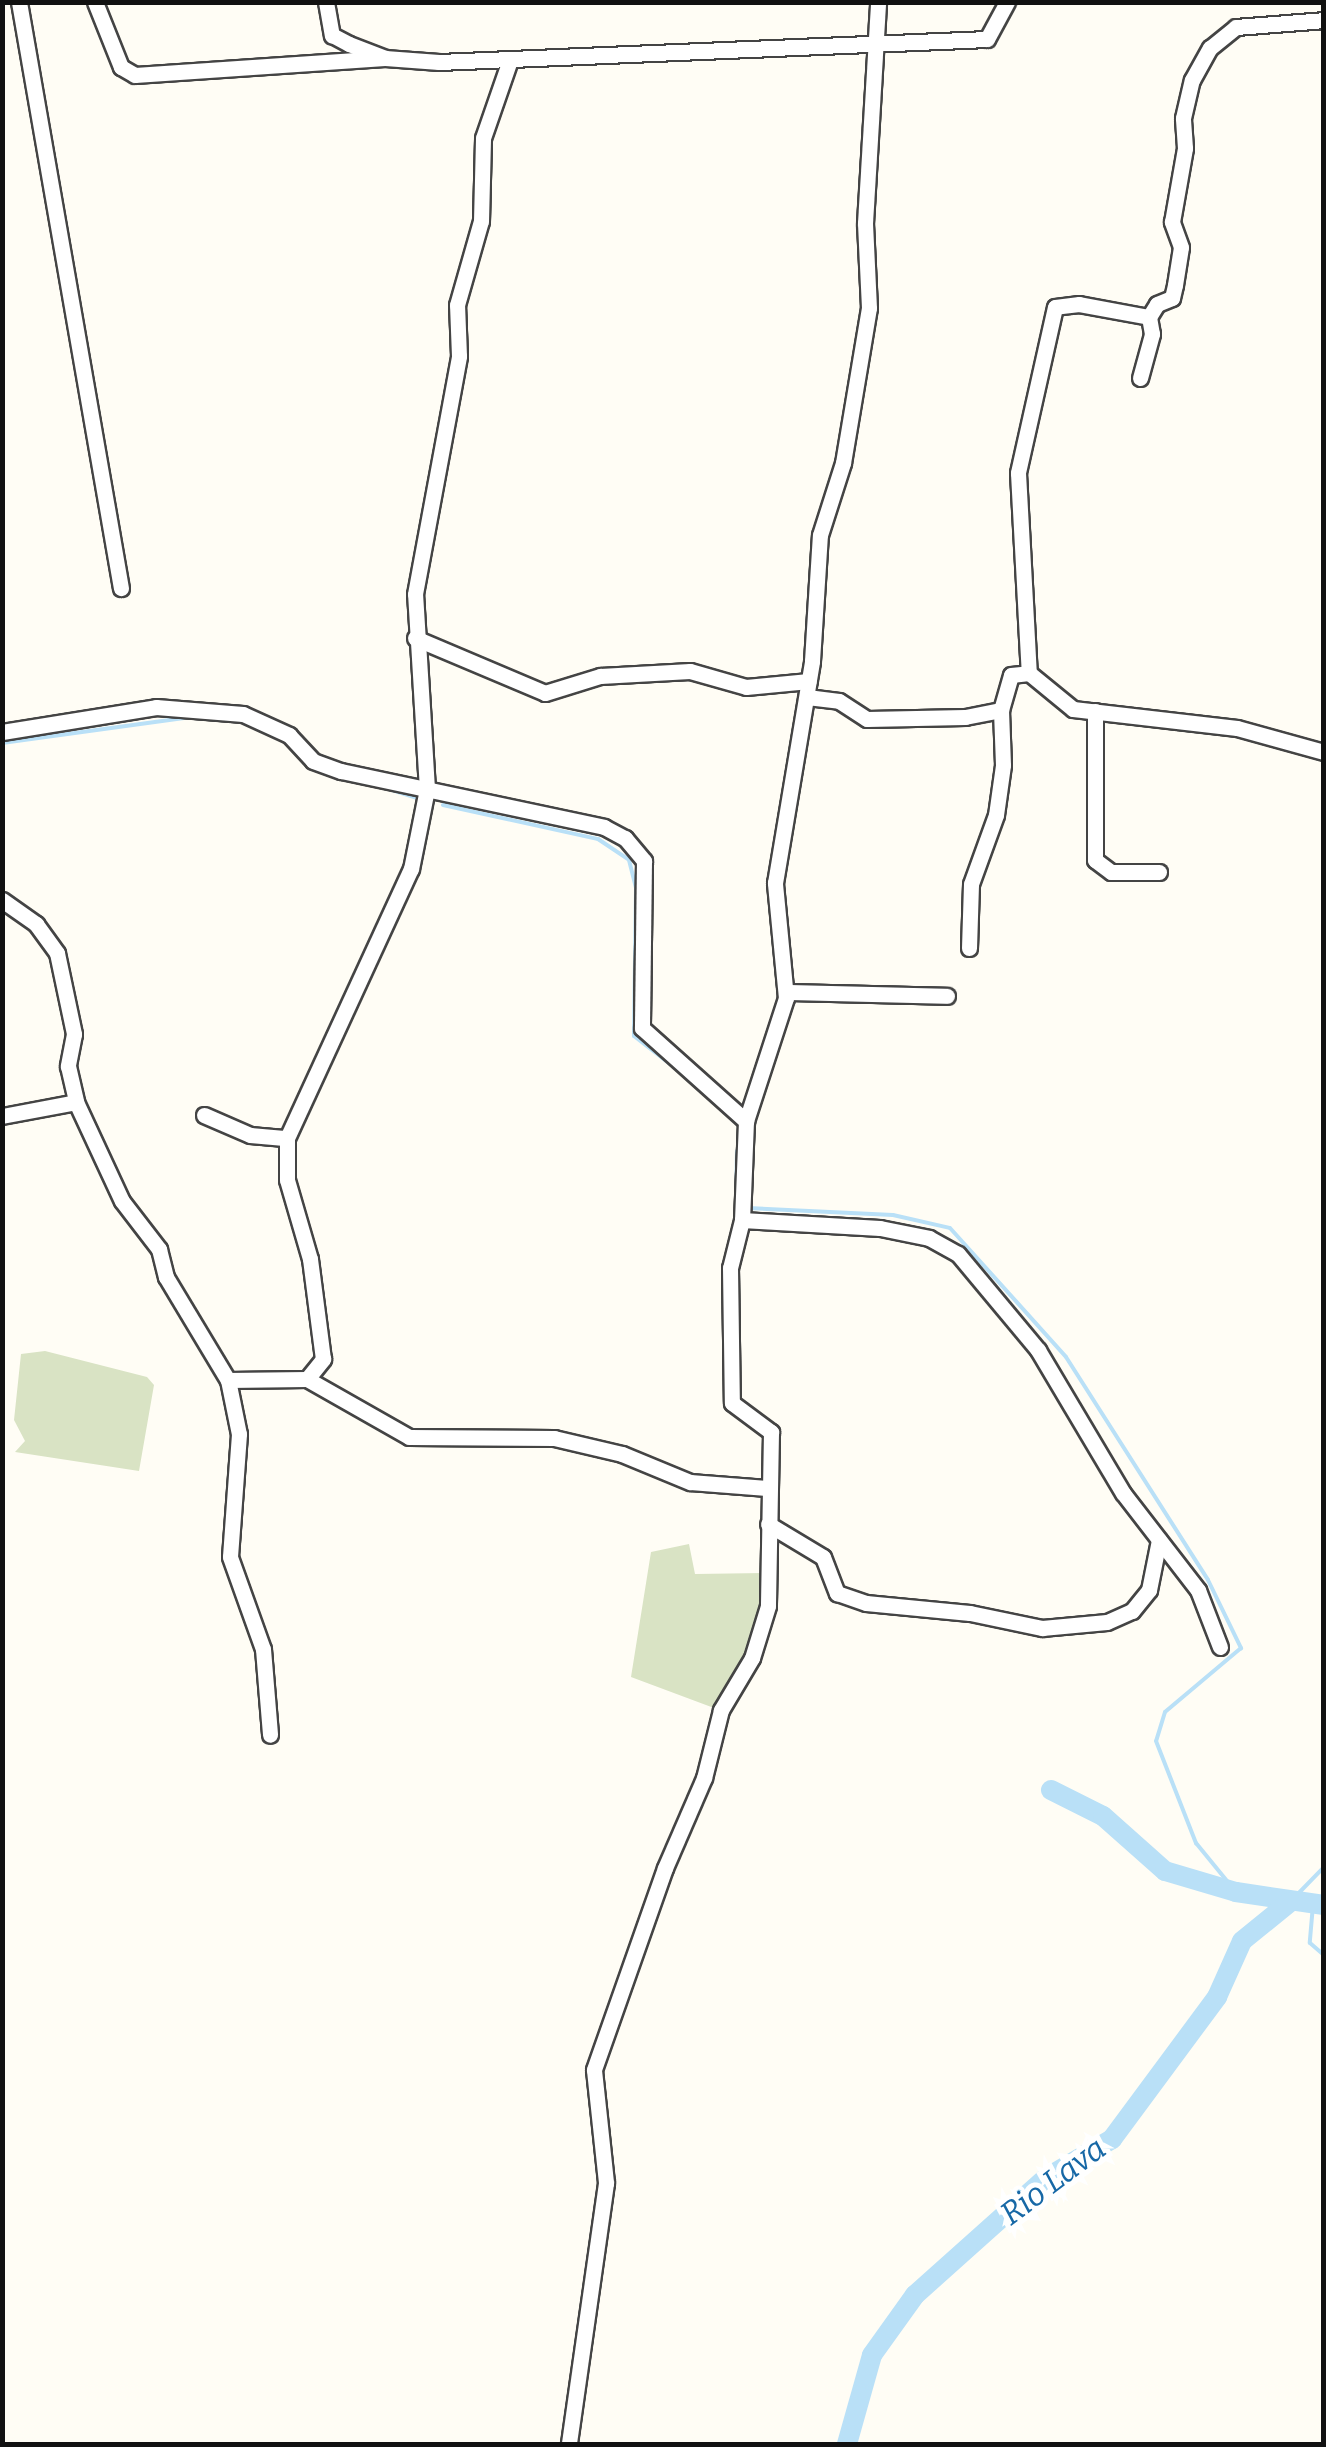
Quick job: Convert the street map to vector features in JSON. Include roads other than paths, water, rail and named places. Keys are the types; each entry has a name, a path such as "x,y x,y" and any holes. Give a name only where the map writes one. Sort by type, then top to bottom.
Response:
{"street":[{"path":"19,2 121,588"},
{"path":"95,2 127,73 385,58 510,60 876,39 987,39 1007,2"},
{"path":"326,2 332,34 326,64"},
{"path":"569,2444 606,2183 594,2070 665,1868 704,1778 721,1710 752,1658 768,1606 770,1427 732,1403 730,1268 742,1220 746,1121 786,992 775,883 808,689 820,535 843,462 870,308 865,223 878,2"},
{"path":"1140,378 1152,334 1149,317 1157,304 1172,298 1175,284 1181,248 1172,222 1185,148 1183,118 1201,64 1219,37 1236,26 1324,20"},
{"path":"332,34 385,58"},
{"path":"306,1379 322,1359 310,1259 287,1180 287,1138 411,869 427,788 414,638 416,594 460,356 457,304 481,221 482,138 510,60"},
{"path":"1149,317 1079,304 1054,309 1018,473 1029,672 1063,706 1237,728 1324,752"},
{"path":"414,638 546,693 600,676 690,671 746,687 808,689 867,718 965,718 1001,710"},
{"path":"969,948 971,884 996,815 1003,766 1001,710 1011,676 1029,672"},
{"path":"2,732 156,707 243,714 289,735 313,762 604,827 637,849 645,883 642,1028 746,1121"},
{"path":"1095,711 1095,860 1111,872 1159,872"},
{"path":"2,900 36,924 57,953 74,1034 68,1066 76,1102 122,1201 159,1249 166,1277 228,1380 239,1434 230,1557 263,1649 270,1736"},
{"path":"786,992 948,996"},
{"path":"2,1116 76,1102"},
{"path":"204,1115 250,1135 287,1138"},
{"path":"742,1220 880,1228 929,1238 958,1254 1038,1350 1159,1540 1198,1590 1220,1647"},
{"path":"228,1380 306,1379 409,1437 567,1440 690,1482 767,1488"},
{"path":"768,1524 823,1557 837,1593 866,1603 1042,1628 1107,1622 1132,1611 1149,1590 1159,1540"}],"waterway":[{"path":"2,743 191,717"},
{"path":"389,789 416,798"},
{"path":"443,805 598,839 629,860 636,888 634,1036 679,1071"},
{"path":"736,1201 737,1151"},
{"path":"748,1208 893,1215 950,1228 1066,1357 1208,1580 1241,1648 1165,1712 1156,1741 1196,1843 1236,1892"},
{"path":"1051,1790 1103,1816 1165,1871 1236,1892 1324,1905"},
{"path":"1290,1902 1324,1867"},
{"name":"Rio Lava","path":"847,2444 872,2355 915,2295 1046,2178 1112,2139 1217,1997 1242,1941 1290,1902"},
{"path":"1313,1905 1310,1943 1324,1955"}]}
